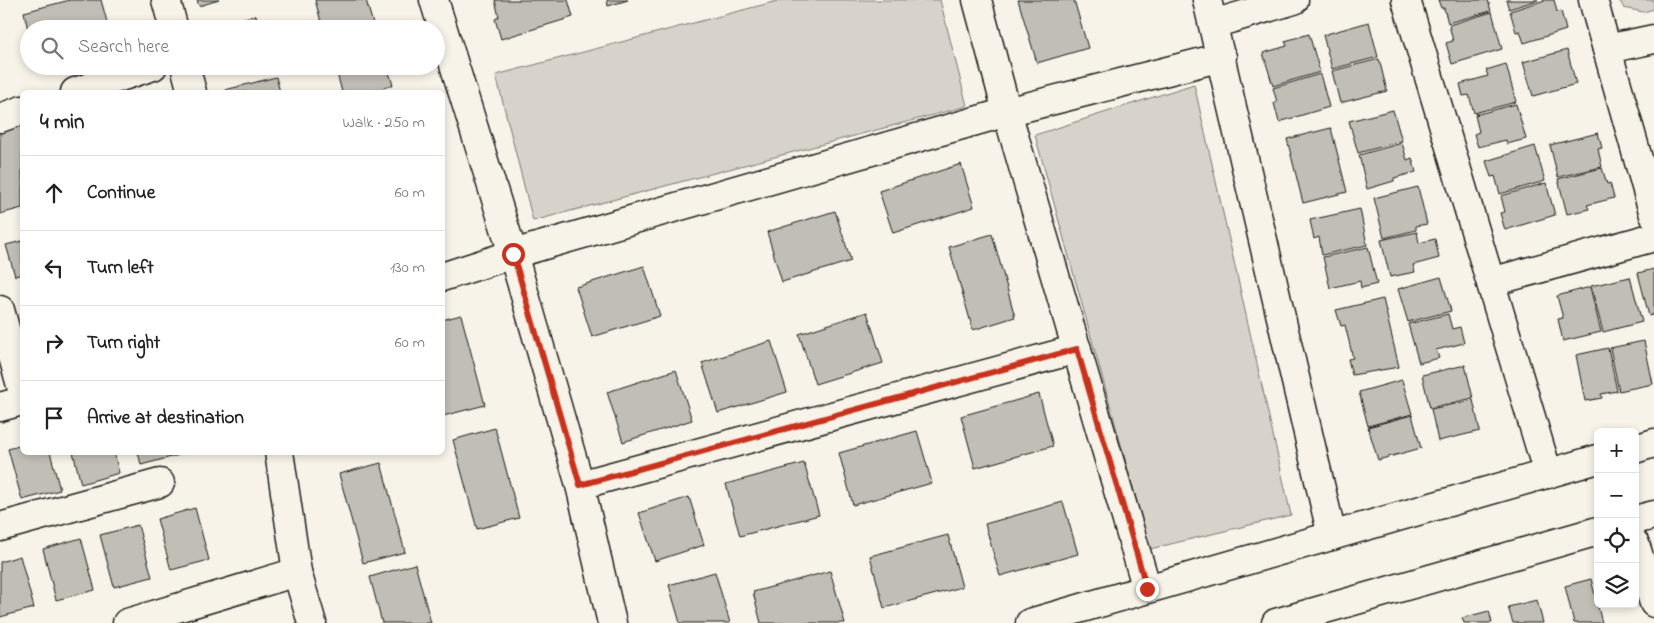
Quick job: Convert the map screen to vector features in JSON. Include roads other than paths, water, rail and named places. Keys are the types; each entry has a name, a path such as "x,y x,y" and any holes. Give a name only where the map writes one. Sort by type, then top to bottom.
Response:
{"street":[{"path":"166,0 172,20"},
{"path":"434,0 440,20"},
{"path":"977,0 1007,112 1147,589"},
{"path":"1294,0 1210,12 1332,536"},
{"path":"1406,0 1548,474"},
{"path":"1593,0 1654,215"},
{"path":"445,35 513,254 580,485 612,623"},
{"path":"1607,49 1654,39"},
{"path":"445,275 1007,112 1222,57"},
{"path":"81,90 126,75"},
{"path":"187,75 191,90"},
{"path":"0,118 20,111"},
{"path":"1491,282 1654,237"},
{"path":"0,310 20,382"},
{"path":"580,485 1077,349"},
{"path":"0,408 20,402"},
{"path":"1639,448 1654,443"},
{"path":"279,455 297,572 312,623"},
{"path":"1030,623 1594,460"},
{"path":"0,527 160,483"},
{"path":"1639,519 1654,515"},
{"path":"1276,623 1594,532"},
{"path":"1639,556 1654,603"},
{"path":"127,623 297,572"}]}
